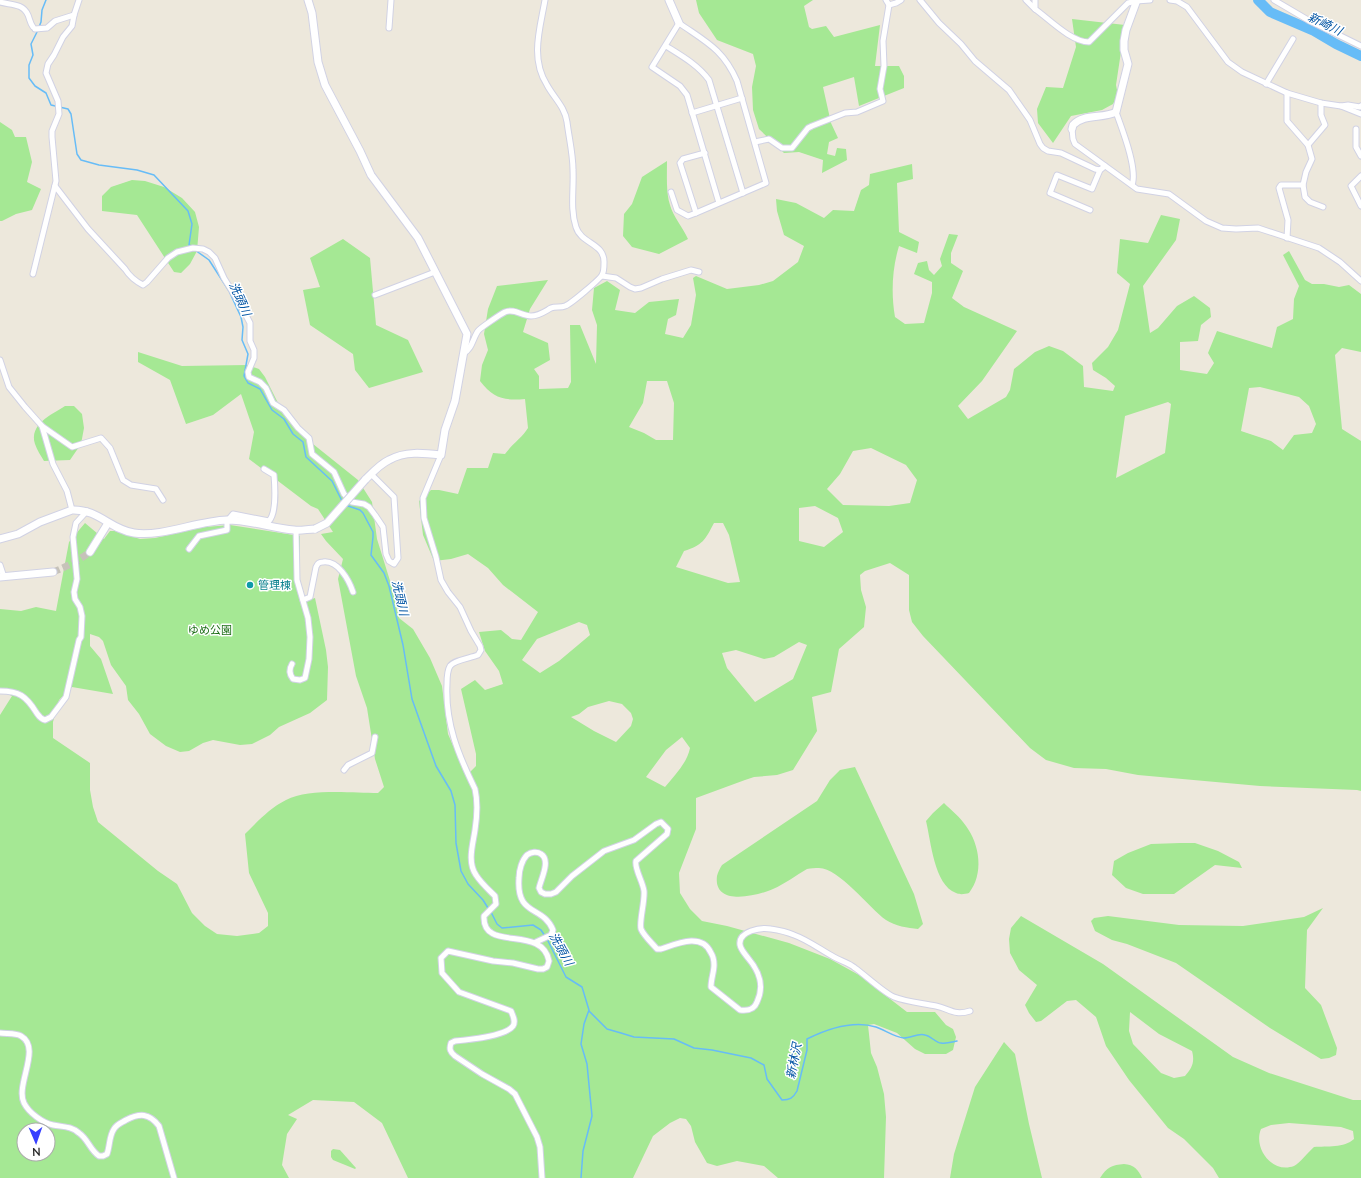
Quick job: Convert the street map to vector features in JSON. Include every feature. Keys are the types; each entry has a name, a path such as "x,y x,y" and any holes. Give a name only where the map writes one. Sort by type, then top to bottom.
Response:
{"street":[{"path":"33,274 56,181 52,131 59,114 58,101 46,73 48,64 63,37 72,26 79,0"},
{"path":"308,0 312,13 318,62 325,85 371,175 418,238 467,334 455,401 445,430 441,455 423,498 424,518 436,557 441,580 448,592 460,606 481,650 478,655 453,663 449,667 446,698 451,731 475,789 475,828 472,860 473,869 476,876 495,896 496,904 484,916 484,922 487,929 493,934 539,941 551,935 553,930 548,920 530,910 521,898 518,885 519,874 524,859 529,854 538,852 543,854 546,863 539,888 541,892 551,894 556,892 572,876 604,851 634,840 661,822 668,829 667,834 636,861 635,865 642,879 644,891 642,931 657,949 687,941 698,941 709,947 714,961 711,987 740,1010 746,1011 752,1009 756,1005 760,997 761,987 755,966 742,951 740,940 745,934 752,930 765,928 795,935 834,958 854,967 893,997 938,1006 954,1013 970,1012"},
{"path":"389,28 391,0"},
{"path":"464,353 468,351 481,327 501,314 512,310 532,316 539,315 555,307 564,306 579,296 602,276 604,254 579,233 576,229 574,220 572,209 573,168 566,113 546,84 537,62 538,37 545,0"},
{"path":"669,0 679,23 714,47 723,56 732,69 742,98 766,183 688,216 677,210 671,192"},
{"path":"754,142 769,138 782,148 792,148 808,128 845,113 857,112 883,101 880,89 884,66 883,41 889,5 886,0"},
{"path":"889,5 901,0"},
{"path":"920,0 939,23 975,61 1009,90 1030,120 1043,148 1048,151 1061,153 1087,166 1100,170"},
{"path":"1026,0 1062,30 1077,39 1089,42 1128,3 1137,0 1150,0"},
{"path":"1036,0 1036,9"},
{"path":"1137,0 1126,30 1124,50 1128,64 1116,112 1111,115 1081,119 1073,125 1073,139 1075,144 1137,189 1173,196 1206,220 1222,228 1258,228 1319,248 1340,262 1361,281"},
{"path":"1170,0 1177,1 1187,7 1228,62 1242,72 1287,93 1341,106 1361,114"},
{"path":"1274,0 1308,20 1361,46"},
{"path":"0,2 16,4 26,12 31,25 34,28 47,28 55,21 74,15"},
{"path":"679,23 652,67 685,91 720,203"},
{"path":"1266,84 1293,39"},
{"path":"666,46 695,65 709,80 743,193"},
{"path":"1287,93 1287,121 1308,145 1312,159 1302,185 1305,197 1310,202 1324,207"},
{"path":"692,113 742,98"},
{"path":"1308,145 1325,125 1321,115 1321,102"},
{"path":"1341,106 1361,106"},
{"path":"1116,112 1127,146 1134,175 1132,185"},
{"path":"1356,129 1356,147 1361,156"},
{"path":"696,213 680,163 682,159 705,153"},
{"path":"1090,210 1050,193 1057,175 1092,189 1100,170 1105,166"},
{"path":"1361,176 1351,186 1361,206"},
{"path":"1287,238 1288,220 1279,188 1281,185 1302,185"},
{"path":"55,186 88,229 130,276 139,283 143,284 147,282 168,258 177,252 193,248 203,249 215,258 224,278 250,323 250,341 254,350 254,358 248,372 249,377 260,382 266,388 273,403 284,410 298,428 309,438 312,454 334,472 344,494 352,502 364,504 375,515 383,527 386,554 389,561 394,564 398,558 394,497 371,474"},
{"path":"602,276 616,278 635,289 691,270 699,272"},
{"path":"375,295 435,272"},
{"path":"0,360 9,387 42,426 72,447 101,438 110,448 123,480 131,485 156,489 163,500"},
{"path":"42,426 53,464 67,491 72,510"},
{"path":"0,539 18,534 40,522 72,510 87,511 98,515 120,530 134,533 147,534 204,522 227,520 296,530 315,529 327,523 365,480 388,460 402,455 419,453 441,455"},
{"path":"189,548 199,536 227,530 227,520 233,514 269,521 272,517 276,491 274,476 264,469"},
{"path":"0,691 11,691 24,696 39,717 45,720 51,717 66,697 81,637 82,616 80,607 75,599 74,592 77,579 73,537 76,523 87,511"},
{"path":"90,552 108,523"},
{"path":"292,664 290,671 293,679 300,680 305,678 309,659 310,637 309,622 297,580 296,530"},
{"path":"303,600 310,597 317,564 326,561 341,570 353,592"},
{"path":"0,566 2,577 53,572"},
{"path":"344,770 348,765 372,754 376,737"},
{"path":"539,941 549,961 547,967 543,969 493,961 448,951 441,958 442,973 458,992 511,1011 514,1017 513,1026 509,1030 501,1033 454,1041 451,1043 450,1048 451,1052 455,1056 515,1094 537,1137 540,1147 542,1178"},
{"path":"0,1033 21,1036 26,1040 29,1054 28,1068 22,1087 22,1096 25,1104 31,1112 52,1125 69,1127 80,1133 85,1138 94,1153 98,1156 108,1154 113,1130 118,1124 136,1115 146,1115 155,1120 159,1126 174,1178"}],"green space":[{"path":"696,0 813,0 804,6 809,27 812,29 826,26 834,37 880,25 875,66 899,66 904,76 904,88 859,106 854,77 823,87 831,123 838,138 829,142 827,154 835,156 837,148 846,149 847,160 822,173 823,160 799,152 784,153 759,129 753,110 752,87 756,66 753,54 717,40 699,13"},
{"path":"1072,19 1125,25 1116,85 1118,95 1113,104 1102,110 1071,116 1053,143 1038,123 1037,109 1046,87 1063,88 1076,47"},
{"path":"0,122 12,130 15,137 26,137 32,162 27,182 41,189 32,210 16,214 2,221 0,221"},
{"path":"667,161 667,189 670,205 688,239 659,254 632,247 623,236 624,214 632,204 642,177"},
{"name":"ゆめ公園","path":"912,164 913,179 897,183 899,232 919,242 917,253 899,246 893,282 895,317 905,324 924,323 932,293 932,282 914,274 918,263 927,261 929,270 934,275 942,266 940,259 949,234 958,235 951,253 951,263 963,271 952,298 964,307 1017,331 982,381 958,406 968,419 1006,397 1010,390 1014,369 1035,352 1049,346 1063,351 1083,366 1084,387 1113,391 1115,386 1093,370 1092,363 1108,347 1118,330 1130,284 1117,273 1120,239 1148,243 1161,215 1180,219 1176,240 1143,286 1150,333 1158,328 1177,306 1194,296 1210,308 1211,317 1201,325 1198,341 1180,342 1180,370 1207,374 1214,363 1208,353 1217,331 1272,348 1277,327 1293,319 1294,299 1299,286 1283,255 1289,251 1305,280 1312,284 1324,284 1339,287 1349,285 1361,294 1361,352 1342,348 1335,355 1342,429 1361,441 1361,791 1260,786 1138,775 1106,769 1074,768 1046,760 1030,748 923,636 912,622 909,610 909,575 890,563 865,571 860,575 861,590 866,607 864,627 839,649 831,692 812,697 817,731 793,770 777,775 754,777 696,798 696,829 679,873 680,893 690,909 702,921 727,926 789,943 830,959 859,975 907,1012 935,1012 946,1025 953,1029 956,1037 953,1050 946,1054 925,1054 915,1049 897,1033 874,1024 868,1025 871,1053 877,1067 884,1094 886,1117 884,1178 778,1178 764,1166 737,1161 717,1166 707,1163 695,1142 691,1126 686,1119 680,1118 670,1123 653,1136 633,1178 408,1178 382,1123 354,1102 313,1100 288,1115 297,1119 287,1134 282,1165 289,1178 0,1178 0,715 12,696 0,691 0,609 21,611 36,607 56,611 69,542 85,523 104,539 110,531 115,531 140,539 155,538 205,527 230,525 300,536 300,580 306,601 315,598 328,667 327,700 310,713 279,727 270,735 252,744 240,745 213,740 203,743 189,751 180,752 166,746 150,734 139,714 128,700 126,686 111,665 103,641 99,637 90,634 90,646 101,659 113,694 72,687 59,700 53,722 53,738 90,763 90,790 93,807 98,822 158,871 177,884 192,913 205,926 217,934 237,936 259,933 268,926 268,913 249,873 245,834 264,815 280,803 295,796 331,792 378,793 384,787 375,759 367,708 356,676 338,579 343,559 321,534 333,532 318,509 311,506 249,459 254,432 241,394 213,415 186,424 170,380 138,362 138,352 182,366 247,365 259,369 265,377 282,411 296,428 313,444 358,480 372,502 377,539 391,584 399,618 413,629 430,658 442,686 448,734 459,759 470,772 476,766 476,754 461,689 475,680 485,690 503,684 499,671 485,651 479,632 501,630 512,639 521,640 538,612 503,585 488,568 468,554 451,559 434,561 423,535 419,501 431,490 458,494 467,468 488,468 493,453 505,454 528,428 525,399 505,399 494,395 480,381 482,365 488,350 484,334 488,309 497,286 548,280 530,309 523,332 548,343 550,360 534,369 539,376 539,389 568,388 571,382 570,325 580,325 596,364 597,325 592,310 594,288 607,281 620,290 615,310 635,313 649,302 679,299 676,315 668,319 665,334 683,338 691,325 696,295 693,278 696,276 727,289 759,285 773,281 798,262 804,246 784,235 777,211 776,199 796,203 824,218 833,210 854,211 861,190 869,185 870,174","holes":["647,381 667,381 674,403 673,440 656,440 629,427 643,403","1260,387 1299,397 1309,406 1316,424 1312,433 1294,435 1283,450 1271,441 1241,431 1249,388","1168,402 1171,404 1165,453 1116,478 1125,416","871,448 906,465 917,480 910,503 889,506 843,505 827,489 840,474 853,451","815,506 838,518 843,532 824,547 799,541 799,508","714,523 723,523 729,535 740,582 728,583 676,567 684,551 703,541","579,622 587,625 590,635 559,661 540,673 522,660 537,639","799,642 807,645 793,679 755,702 727,668 722,653 736,650 764,659 774,657","609,701 622,704 631,713 633,719 631,726 616,742 571,717 579,714 588,707","682,737 690,748 680,769 665,787 646,777 666,750"]},
{"path":"132,180 145,181 164,187 182,198 195,212 199,227 197,251 190,264 181,273 174,272 137,215 102,211 102,196 111,187"},
{"path":"343,239 370,258 376,325 408,340 423,372 369,388 355,370 353,354 310,325 303,290 320,287 310,258"},
{"path":"65,406 74,406 82,414 84,428 81,444 70,460 44,461 35,444 35,431 42,421"},
{"path":"855,767 914,894 923,924 918,929 897,925 886,920 836,874 819,868 807,869 766,892 738,897 729,896 722,892 718,886 717,876 722,865 817,801 830,780 840,770"},
{"path":"944,803 966,826 971,834 977,851 977,877 969,893 959,894 949,888 938,872 935,862 926,821"},
{"path":"1195,843 1218,851 1239,862 1242,868 1215,865 1174,894 1143,894 1126,888 1112,875 1114,861 1128,853 1151,844"},
{"path":"1323,908 1307,930 1305,988 1321,1005 1337,1048 1336,1055 1321,1059 1270,1028 1176,963 1127,944 1112,940 1095,931 1091,921 1094,918 1108,916 1179,925 1243,926 1304,917"},
{"path":"1021,916 1103,964 1233,1057 1269,1073 1353,1100 1361,1100 1361,1178 1219,1178 1213,1168 1184,1139 1168,1128 1129,1080 1106,1046 1096,1017 1076,1000 1067,1001 1041,1021 1036,1022 1025,1005 1037,985 1019,970 1010,953 1009,939 1011,928","holes":["1130,1012 1159,1034 1192,1051 1192,1065 1185,1076 1174,1078 1161,1073 1133,1044 1129,1031","1289,1123 1341,1127 1353,1131 1354,1139 1345,1144 1314,1147 1299,1163 1294,1166 1278,1166 1266,1158 1262,1151 1259,1136 1261,1129 1271,1125"]},
{"path":"1004,1042 1015,1054 1029,1124 1042,1178 950,1178 954,1154 975,1087"},
{"path":"333,1149 340,1150 356,1168 355,1169 333,1160 331,1157 331,1151"},
{"path":"1124,1164 1135,1168 1142,1178 1100,1178 1110,1167"}],"waterway":[{"name":"洗頭川","path":"39,27 42,10 46,0"},
{"name":"新崎川","path":"1258,0 1270,12 1314,31 1361,56"},
{"name":"洗頭川","path":"38,30 31,44 33,55 29,65 29,78 35,86 46,93 51,105 68,109 71,114 77,154 81,160 99,165 137,170 154,175 188,211 192,224 189,245 191,246"},
{"name":"洗頭川","path":"195,250 209,260 229,291 241,317 243,327 242,340 248,354 244,376 248,383 260,389 272,410 284,419 293,434 303,442 306,457 332,481 343,503"},
{"name":"洗頭川","path":"345,505 360,510 373,532 371,555 384,573 389,586 403,645 412,699 436,766 451,791 455,805 456,843 461,871 468,884 483,900 488,908"},
{"name":"洗頭川","path":"491,912 497,924 502,928 533,925 541,930 545,936"},
{"name":"洗頭川","path":"547,939 566,977 582,987 589,1010 584,1024 581,1044 587,1064 592,1116 583,1151 581,1178"},
{"name":"新林沢","path":"589,1011 607,1029 634,1037 674,1039 694,1048 751,1058 764,1065 767,1079 782,1100 791,1098 797,1091 807,1050 807,1039 823,1032 849,1025 867,1025 904,1038 922,1035 927,1036 939,1043 957,1041"}],"tunnel":[{"path":"53,572 72,564 90,552"}],"place":[{"name":"管理棟","path":"250,585"}]}
